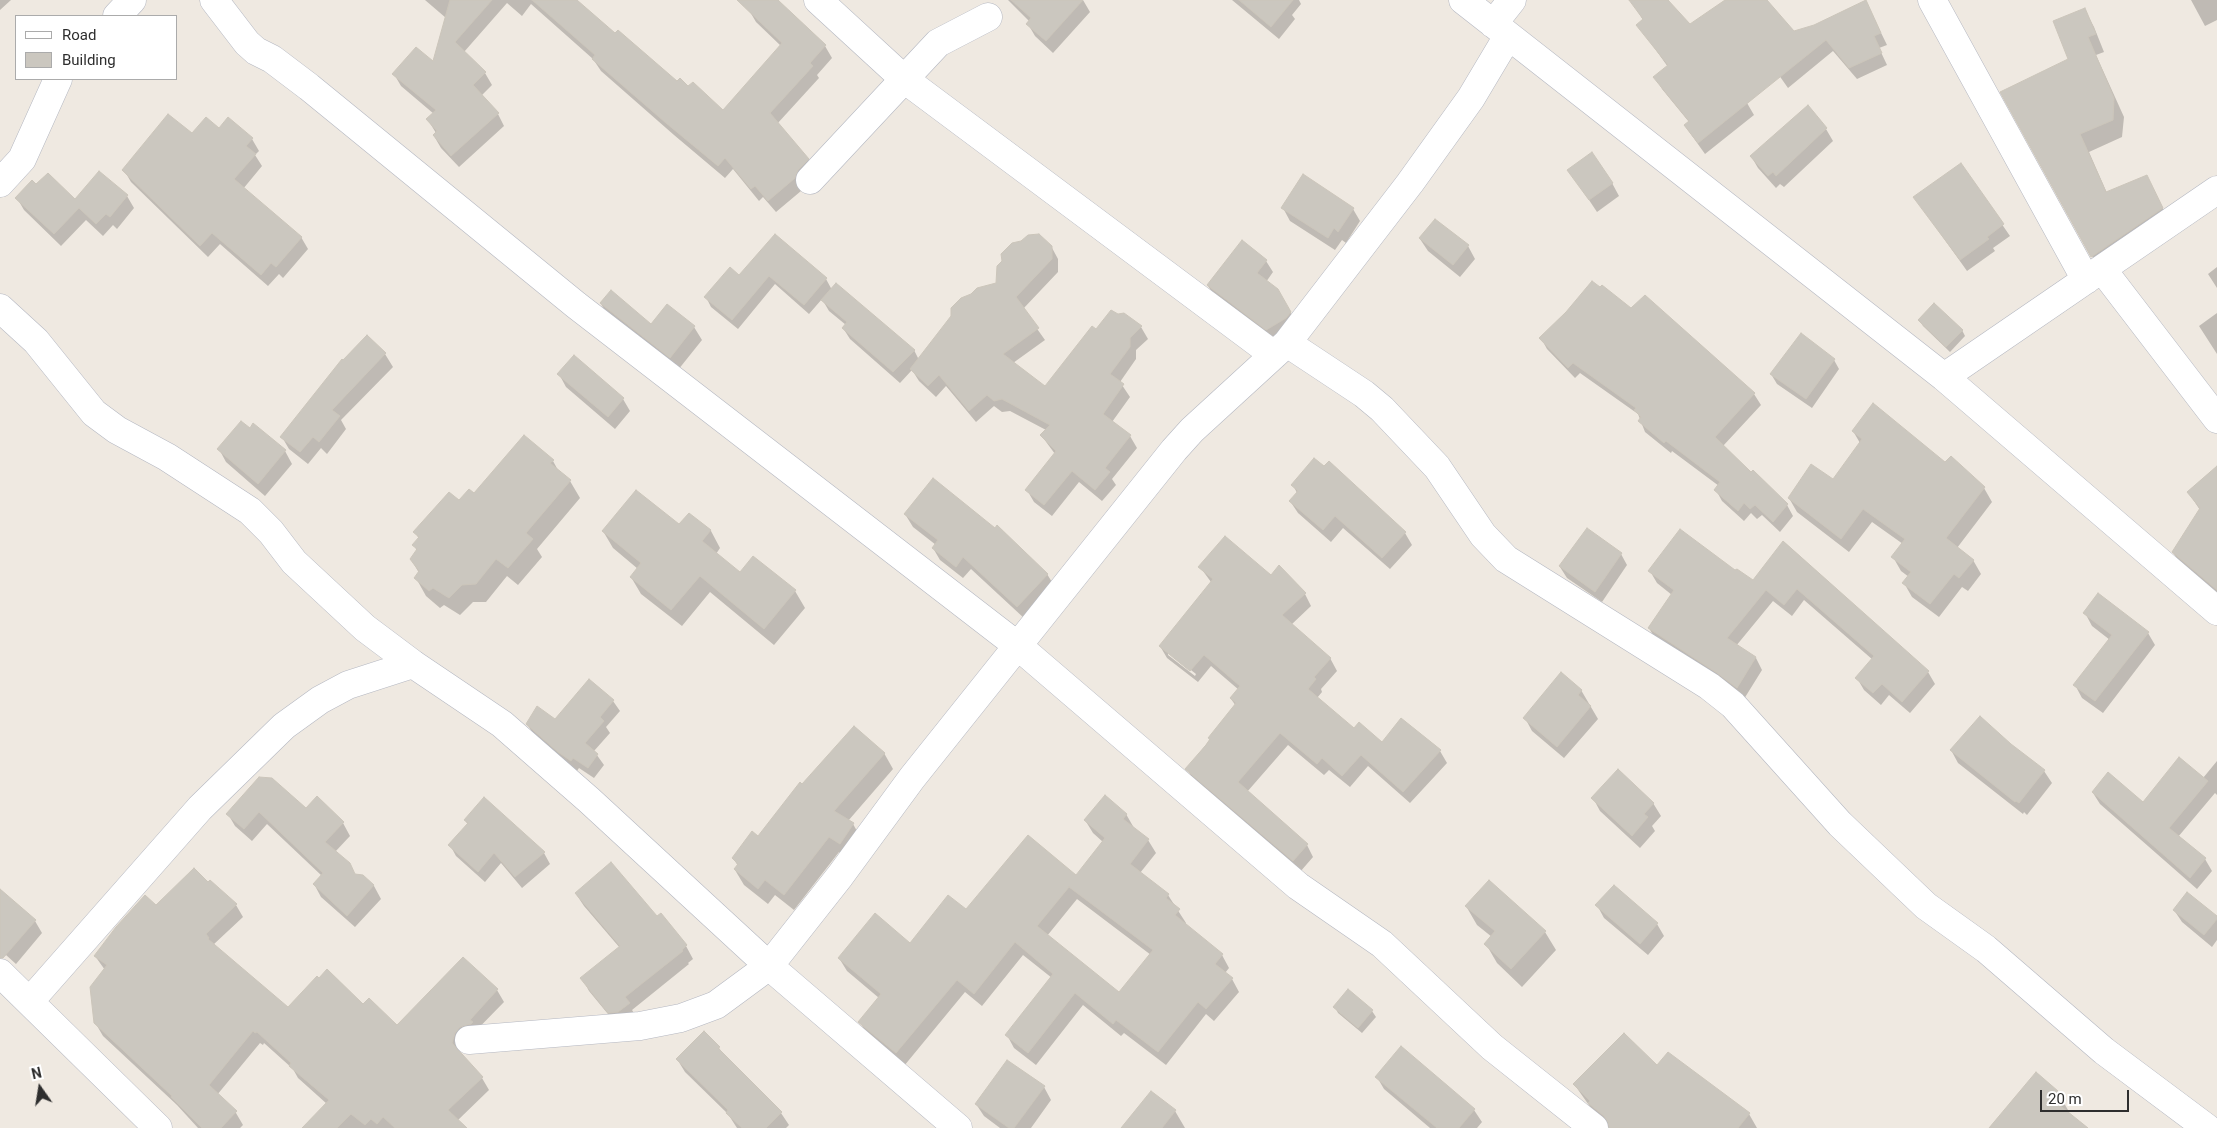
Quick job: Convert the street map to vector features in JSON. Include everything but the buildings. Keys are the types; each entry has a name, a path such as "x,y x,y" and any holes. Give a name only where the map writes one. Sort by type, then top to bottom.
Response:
{"street":[{"path":"118,15 132,0"},
{"path":"214,0 247,43 256,51 272,59 309,87 576,305 1018,646 1298,886 1382,944 1492,1047 1594,1128"},
{"path":"818,0 904,79 1281,349 1364,394 1437,467 1483,535 1506,559 1709,686 1733,705 1840,824 1926,906 1986,949 2104,1052 2207,1128"},
{"path":"1463,0 1944,377 2217,611"},
{"path":"469,1040 640,1026 681,1018 716,1005 769,966 840,876 912,778 1186,437 1281,349 1410,184 1466,106 1512,0"},
{"path":"1932,0 2094,275 2217,420"},
{"path":"810,180 938,43 988,17"},
{"path":"0,183 22,159 58,80"},
{"path":"1944,377 2217,190"},
{"path":"0,308 36,341 94,413 117,430 167,457 250,511 271,532 294,562 365,628 413,664 502,724 589,800 769,966 958,1128"},
{"path":"30,1001 200,808 284,726 320,700 348,685 413,664"},
{"path":"0,973 158,1128"}]}
